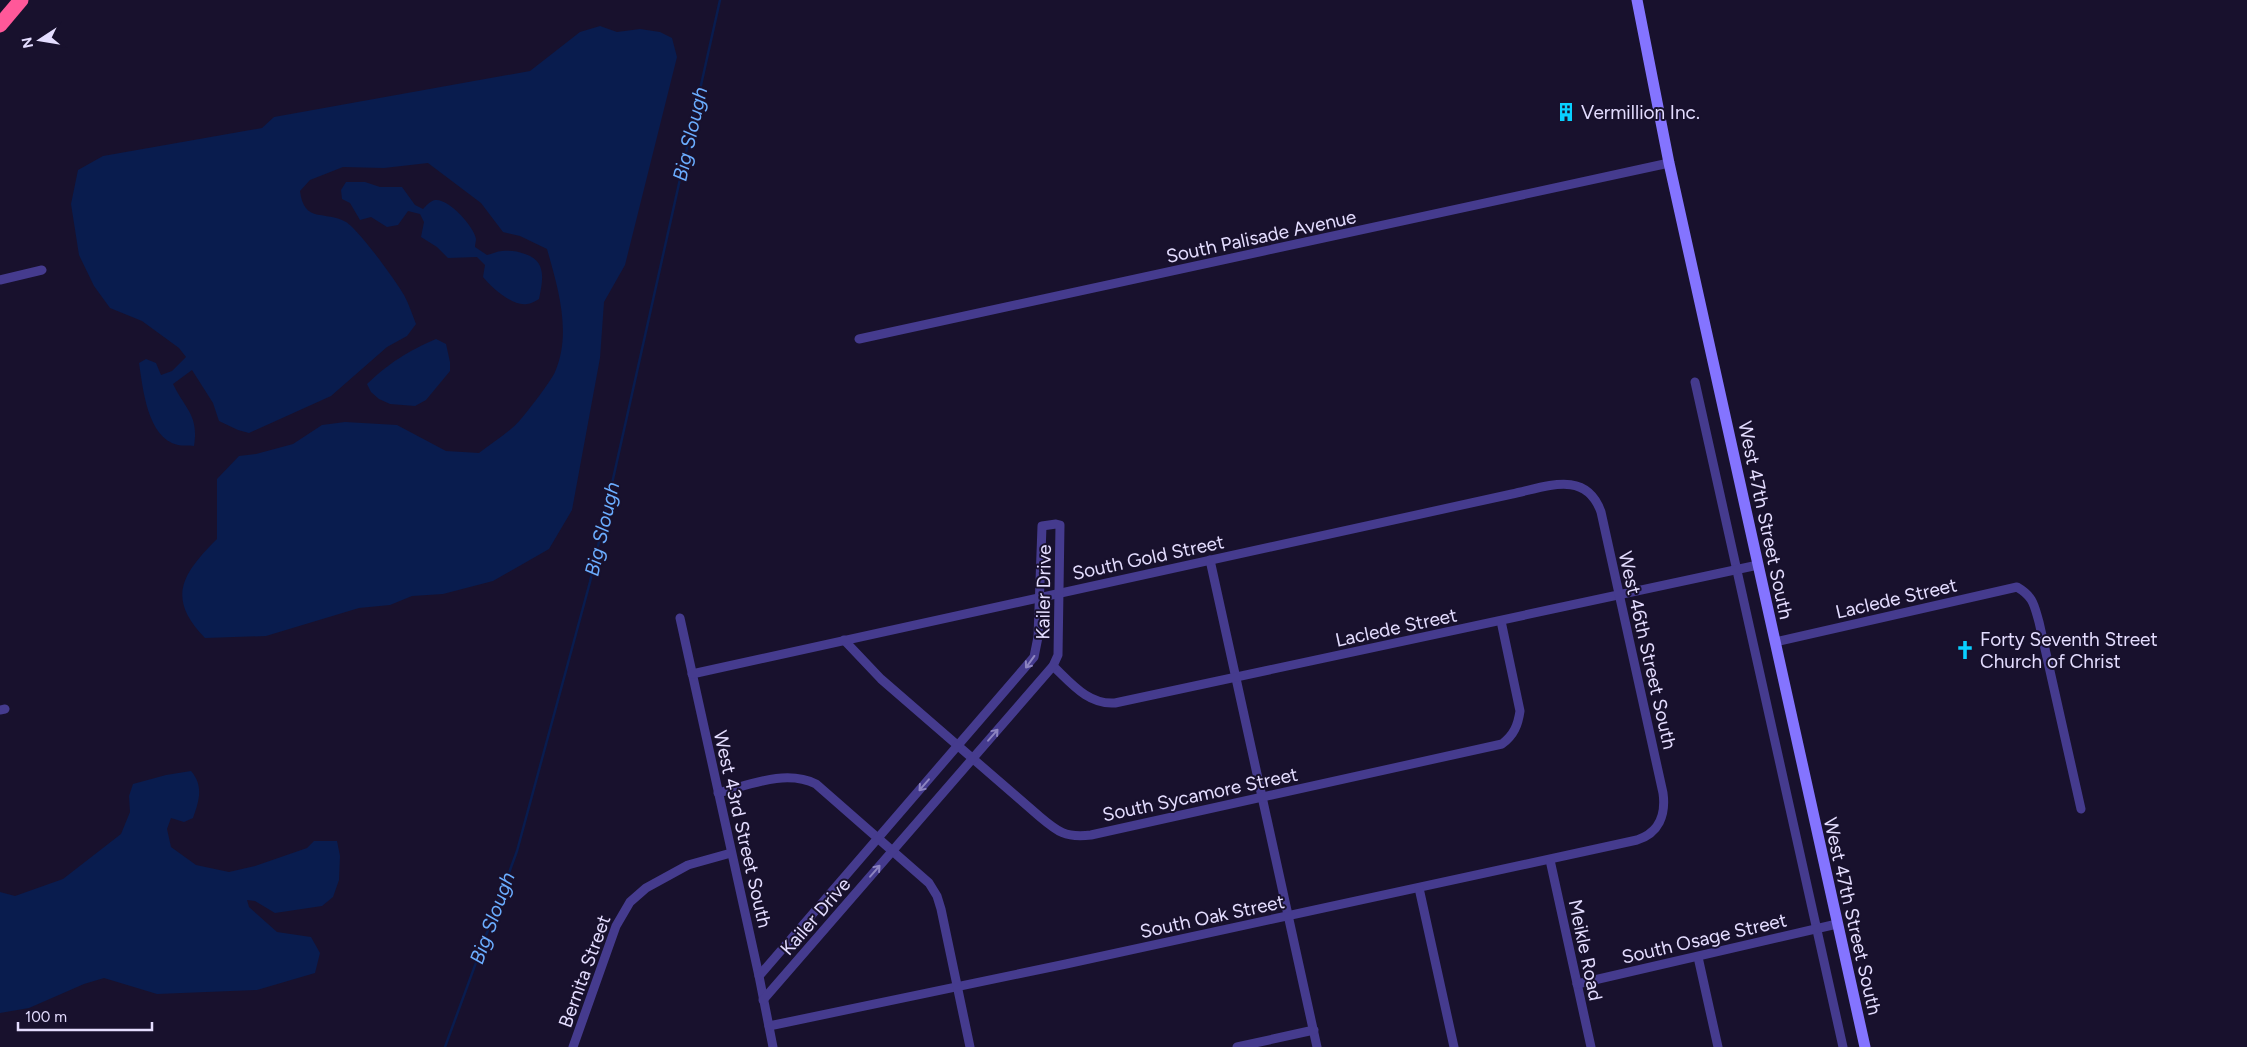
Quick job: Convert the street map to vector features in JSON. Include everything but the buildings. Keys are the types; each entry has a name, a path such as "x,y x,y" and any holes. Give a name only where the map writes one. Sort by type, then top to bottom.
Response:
{"highway":[{"path":"1,24 21,0"}],"street":[{"name":"West 47th Street South","path":"1637,0 1669,163 1865,1047"},
{"name":"South Palisade Avenue","path":"859,339 1669,163"},
{"path":"0,280 42,270"},
{"path":"1695,382 1843,1047"},
{"name":"South Gold Street","path":"692,674 1564,483 1582,487"},
{"name":"West 46th Street South","path":"1582,487 1597,500 1620,595 1664,795 1664,807 1658,826"},
{"name":"Kailer Drive","path":"759,976 1034,657 1038,638 1042,526 1052,524 1060,526 1058,655 1053,666 763,1000"},
{"path":"1210,560 1317,1047"},
{"name":"Laclede Street","path":"1053,666 1088,697 1108,704 1140,699 1758,565"},
{"name":"Laclede Street","path":"1775,642 2017,587 2024,591 2032,600 2040,622 2082,809"},
{"name":"West 43rd Street South","path":"680,618 773,1047"},
{"name":"South Sycamore Street","path":"844,640 881,679 1054,829 1071,836 1091,835 1498,746 1508,739 1517,726 1520,711 1501,621"},
{"path":"718,793 780,778 795,776 805,779 816,784 929,883 937,896 970,1047"},
{"name":"South Oak Street","path":"768,1026 1550,860 1646,837 1653,833 1658,826"},
{"name":"Bernita Street","path":"573,1047 616,926 630,902 646,888 688,865 731,853"},
{"name":"Meikle Road","path":"1550,860 1591,1047"},
{"path":"1419,888 1454,1047"},
{"name":"South Osage Street","path":"1577,984 1837,924"},
{"path":"1698,957 1718,1047"},
{"path":"1237,1047 1314,1030"}],"water":[{"path":"600,26 617,32 640,29 660,32 672,38 677,57 625,265 604,302 600,358 572,510 549,549 493,581 443,594 412,596 390,605 359,608 266,636 205,638 193,624 182,598 183,587 188,575 217,539 217,479 239,456 256,454 293,444 322,425 345,422 397,425 446,451 479,453 517,424 549,382 560,357 563,326 562,310 547,249 520,236 503,232 481,203 428,163 384,168 343,167 310,180 300,191 306,208 311,212 346,222 352,227 377,256 400,288 416,324 407,336 387,347 331,396 249,433 219,421 213,403 192,370 173,384 190,413 195,427 194,446 178,445 159,433 153,423 148,411 139,363 146,359 156,363 161,375 172,371 186,357 179,348 142,321 110,308 94,286 79,255 71,204 78,170 103,156 262,128 274,117 530,71 580,32"},
{"path":"346,182 365,182 380,187 402,187 415,205 423,209 435,200 447,203 466,220 476,239 475,247 487,255 500,251 514,251 532,257 537,261 542,272 539,299 529,304 521,304 497,291 483,277 485,265 477,257 448,258 437,247 421,237 424,222 420,214 408,211 398,225 387,227 371,217 360,220 350,203 342,199 341,190"},
{"path":"436,339 446,344 450,371 426,400 415,406 390,404 379,399 371,392 367,384 383,370 416,348"},
{"path":"191,771 198,782 199,788 193,818 184,822 171,818 167,829 171,847 196,865 229,872 255,866 307,848 314,841 337,841 340,856 339,880 333,897 322,906 275,913 255,901 247,900 249,907 277,932 311,937 320,953 315,973 257,990 157,994 104,978 84,984 29,1008 0,1013 0,892 15,896 63,879 121,834 130,812 129,796 133,784 166,775"}],"waterway":[{"name":"Big Slough","path":"445,1047 517,851 590,582 720,0"}],"place":[{"name":"Vermillion Inc.","path":"1566,112"},
{"name":"Forty Seventh Street Church of Christ","path":"1965,650"}]}
